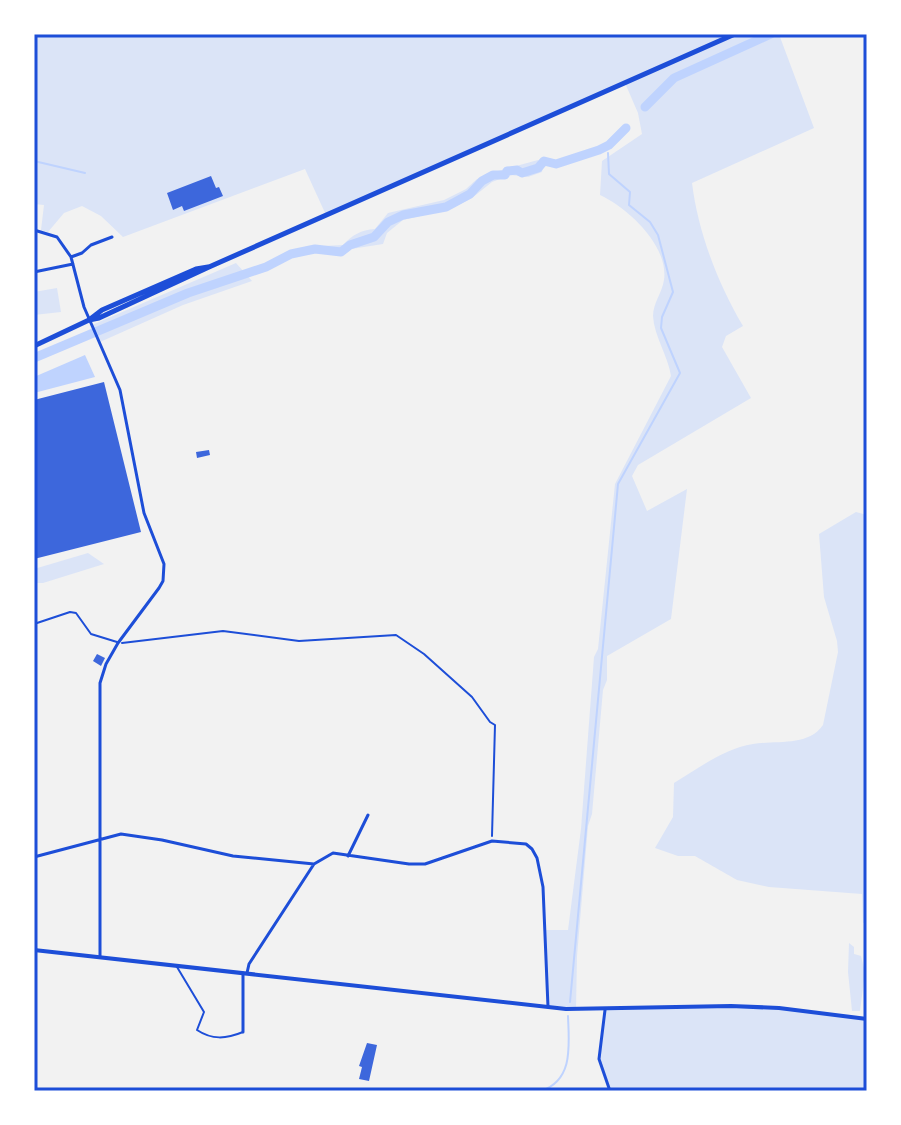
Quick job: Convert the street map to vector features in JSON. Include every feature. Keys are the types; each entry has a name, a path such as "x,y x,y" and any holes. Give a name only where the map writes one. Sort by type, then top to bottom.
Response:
{"main road":[{"path":"34,346 149,289 196,269 209,267 735,34"}],"street":[{"path":"34,230 57,237 71,257 89,320 120,390 144,513 165,573 159,588 118,643 100,683 100,957"},
{"path":"71,257 112,237"},
{"path":"34,272 73,264"},
{"path":"348,856 368,815"},
{"path":"34,857 121,834 233,856 314,864"},
{"path":"243,1032 245,973 249,964 314,864 333,853 425,864 492,841 526,844 537,858 543,887 548,1007"},
{"path":"34,950 534,1006 605,1009 731,1006 779,1008 867,1019"},
{"path":"605,1009 599,1059 610,1091"}],"lane":[{"path":"34,624 70,612 76,613 91,634 118,643"},
{"path":"177,966 204,1012 197,1030 224,1039 243,1032"}],"path":[{"path":"118,643 223,631 299,641 396,635 424,654 472,697 495,725 492,841"}],"shaded area":[{"path":"34,34 786,34 780,37 814,128 692,183 710,257 743,326 726,336 722,347 751,398 638,465 632,476 647,511 687,489 671,619 607,656 607,680 603,690 592,814 588,826 577,956 576,1009 548,1007 544,930 568,930 581,829 594,657 598,649 615,484 671,376 653,316 664,280 660,254 634,219 600,195 602,161 642,134 638,113 625,83 326,215 305,169 123,237 101,216 82,206 64,213 48,232 41,230 44,205 34,204"},
{"path":"538,160 543,167 542,172 528,177 511,175 492,182 472,198 450,209 403,220 387,233 383,244 351,249 345,254 322,254 323,246 343,245 357,234 375,229 388,213 444,200 487,174"},
{"path":"236,263 252,281 183,305 100,342 92,325"},
{"path":"57,288 61,312 34,315 34,292"},
{"path":"856,512 867,515 867,923 863,923 862,894 769,887 737,880 695,856 678,856 655,848 673,817 674,783 732,750 753,744 800,740 817,732 823,725 838,652 824,597 819,534"},
{"path":"88,553 104,564 34,583 34,569"},
{"path":"849,943 854,947 854,954 861,956 865,972 860,1011 852,1011"},
{"path":"779,1008 867,1019 867,1091 610,1091 599,1059 605,1009"}],"water":[{"path":"85,355 95,377 34,393 34,377"}],"building":[{"path":"211,176 223,196 184,211 182,206 173,210 167,193"},
{"path":"104,382 141,532 34,559 34,400"},
{"path":"209,450 210,455 197,458 196,452"},
{"path":"97,654 105,658 101,666 93,661"},
{"path":"367,1043 377,1045 369,1081 359,1079 362,1067 359,1066"}],"waterway":[{"path":"645,107 674,78 771,34"},
{"path":"34,358 188,293 266,267 291,254 315,249 341,252 350,245 374,237 388,222 403,215 446,207 470,194 493,175 505,175 507,171 517,170 522,173 538,168 544,161 556,164 599,150 609,145 626,128"},
{"path":"570,1002 618,484 680,373 661,328 662,317 673,292 658,235 650,222 629,205 630,192 609,174 608,153"},
{"path":"34,161 85,173"},
{"path":"541,1091 552,1086 564,1070 569,1050 568,1016"}]}
